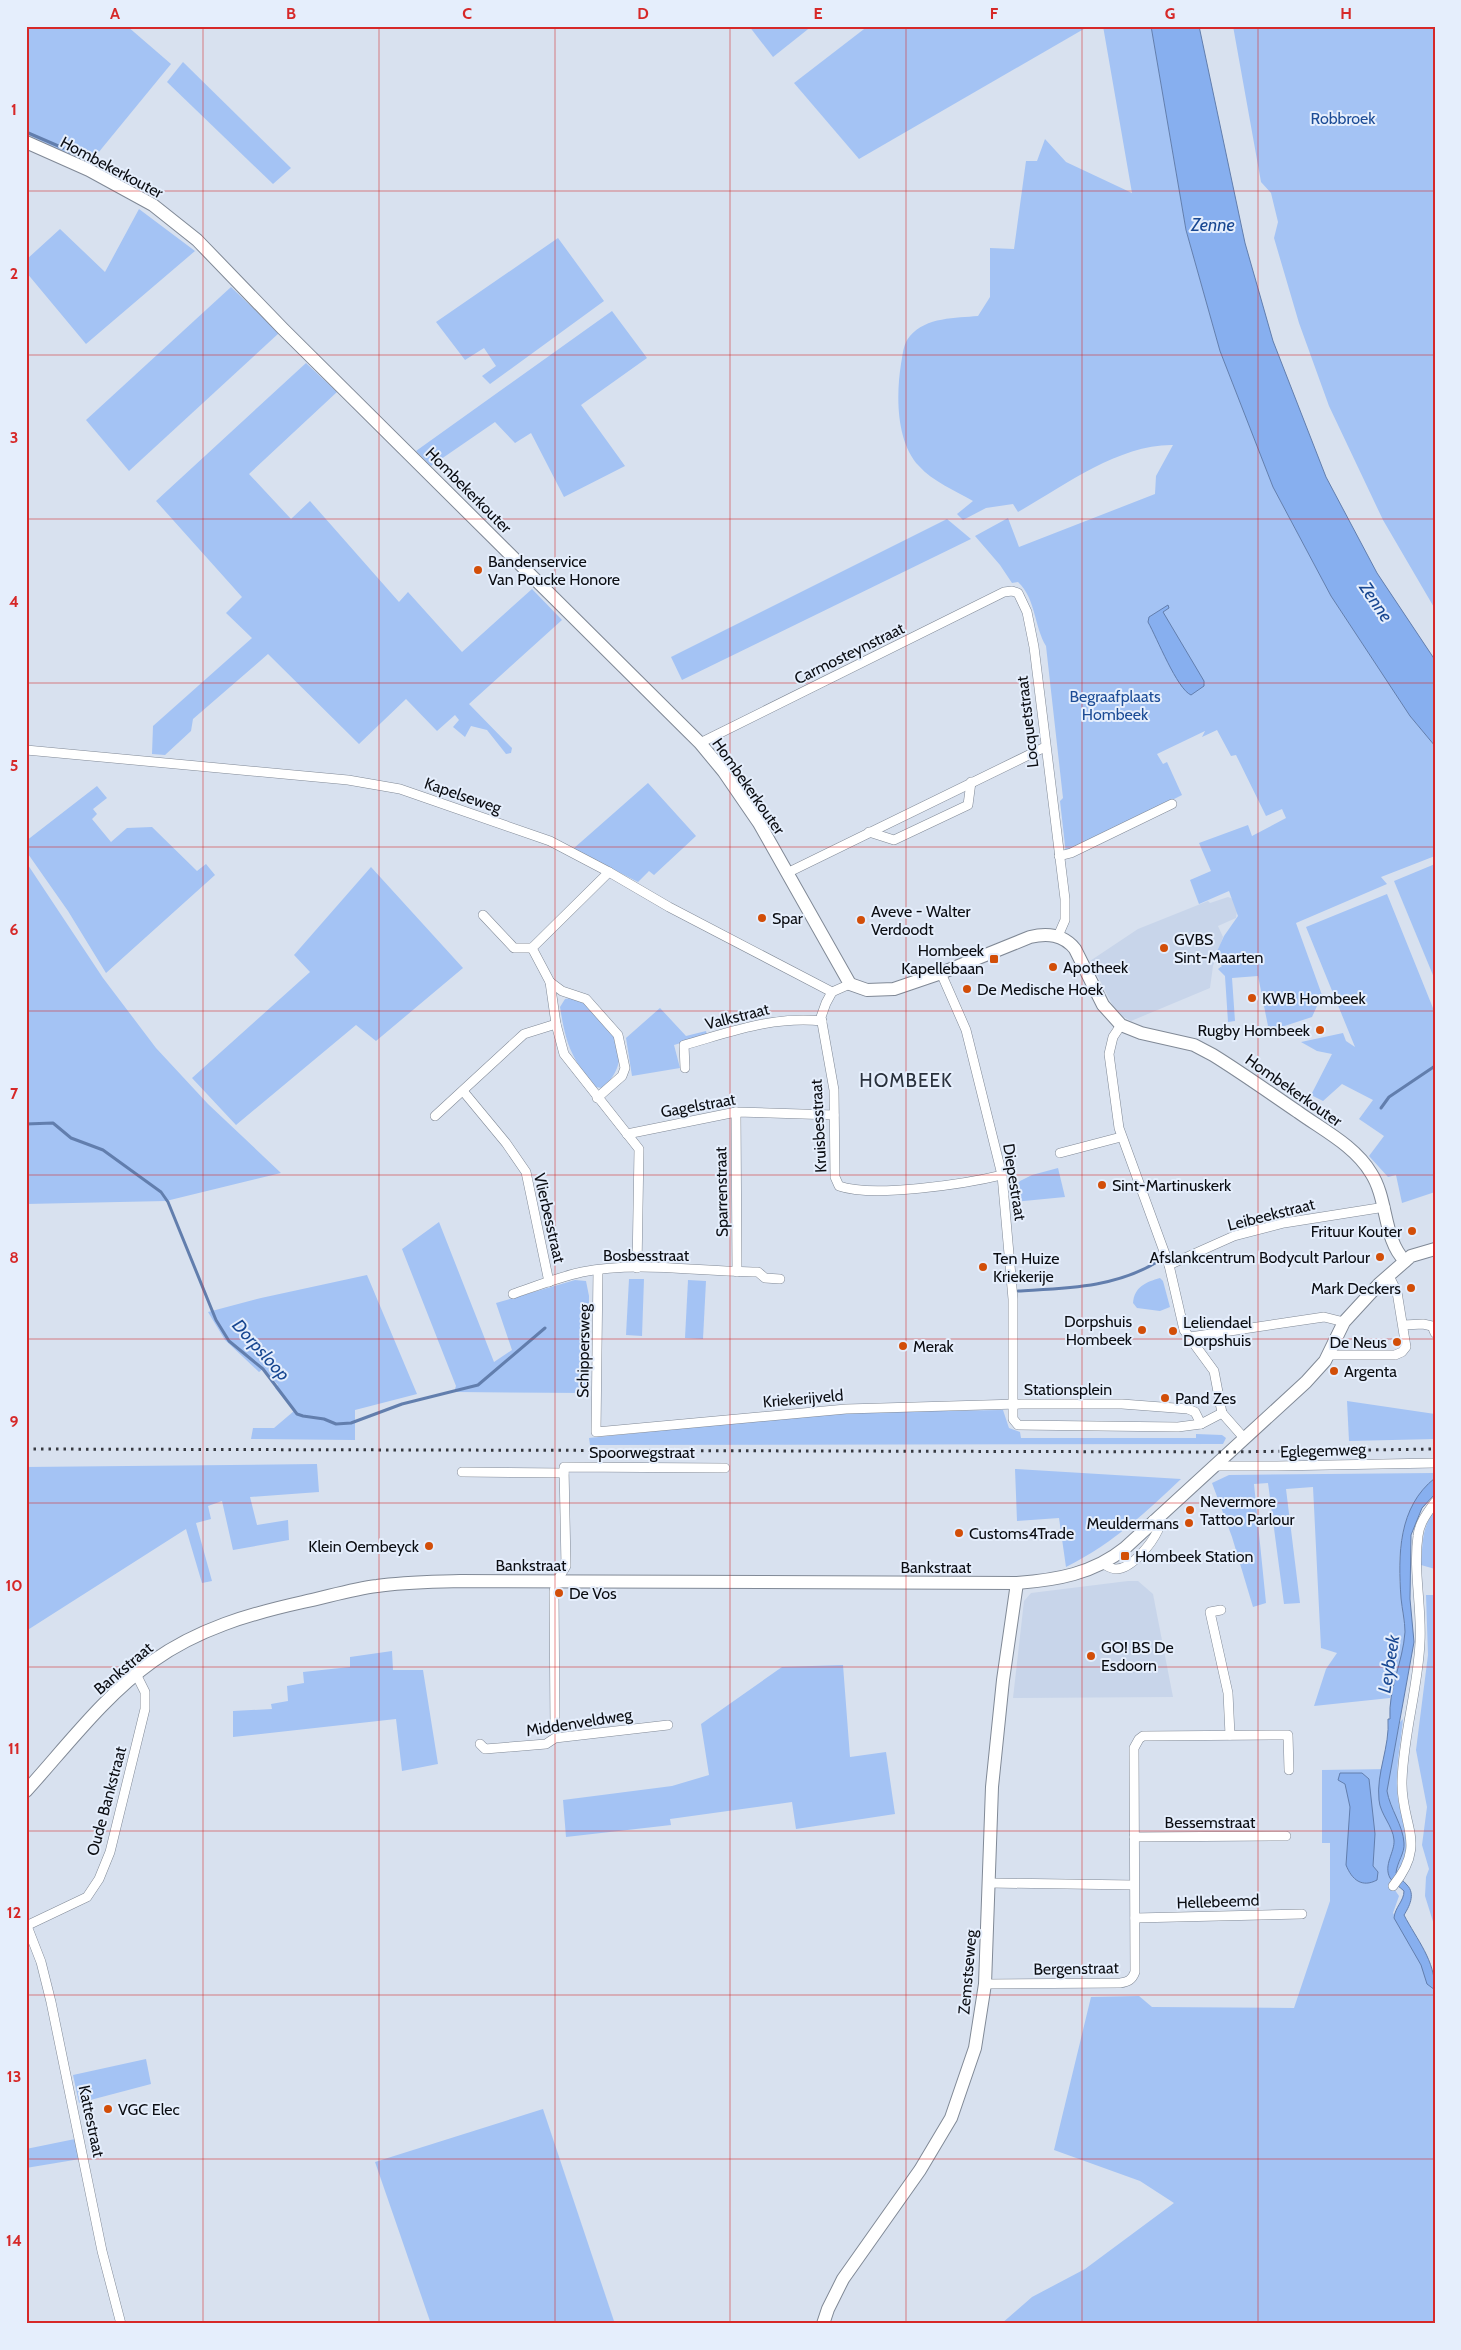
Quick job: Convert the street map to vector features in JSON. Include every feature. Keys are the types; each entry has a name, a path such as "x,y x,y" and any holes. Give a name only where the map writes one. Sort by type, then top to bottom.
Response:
{"street":[{"name":"Hombekerkouter","path":"26,142 89,170 153,205 197,240 283,330 700,744 724,772 759,823 850,984"},
{"name":"Carmosteynstraat","path":"700,744 1004,592 1012,591"},
{"name":"Locquetstraat","path":"1012,591 1018,593 1024,603 1031,628 1066,914 1058,936"},
{"path":"787,873 1045,747"},
{"name":"Kapelseweg","path":"26,750 348,780 400,789 526,831 609,872 669,907 832,992"},
{"path":"869,832 894,840 968,805 971,782"},
{"path":"1059,856 1071,853 1172,804"},
{"path":"483,915 514,948 532,948 609,872"},
{"path":"832,992 850,984 867,990 889,990 941,973 1030,936 1044,934 1058,936"},
{"name":"Hombekerkouter","path":"1058,936 1075,949 1104,1005 1121,1025 1142,1033 1194,1045 1228,1064 1344,1144 1363,1162 1375,1179 1385,1207 1390,1234 1399,1255 1404,1261"},
{"path":"532,948 550,982 556,1024 564,1054 639,1149 637,1268"},
{"name":"Diepestraat","path":"941,973 966,1030 1002,1175 1013,1299 1013,1405"},
{"path":"550,982 562,991 586,999 618,1035 625,1068 622,1076 597,1098"},
{"name":"Kruisbesstraat","path":"832,992 826,1002 822,1021 834,1090 835,1177 839,1186 866,1190 897,1190 980,1180 1002,1175"},
{"name":"Valkstraat","path":"685,1068 684,1045 772,1021 800,1019 822,1021"},
{"path":"435,1116 524,1034 556,1024"},
{"path":"1121,1025 1113,1037 1109,1054 1121,1137 1169,1265 1184,1330 1214,1371 1222,1413 1244,1438"},
{"name":"Vlierbesstraat","path":"463,1091 506,1143 526,1172 549,1282"},
{"name":"Gagelstraat","path":"627,1134 736,1112 834,1115"},
{"name":"Sparrenstraat","path":"736,1112 737,1272"},
{"path":"1060,1153 1121,1137"},
{"name":"Leibeekstraat","path":"1169,1265 1234,1236 1284,1223 1385,1207"},
{"name":"Bankstraat","path":"26,1791 106,1702 136,1674 159,1657 193,1637 238,1618 352,1591 382,1585 428,1582 1017,1583 1052,1580 1084,1572 1125,1548 1153,1520 1306,1382 1329,1355 1344,1322 1404,1261 1416,1254 1435,1249"},
{"name":"Bosbesstraat","path":"513,1294 581,1272 598,1270 637,1268 758,1272 765,1278 780,1279"},
{"name":"Schippersweg","path":"596,1432 598,1270"},
{"path":"1329,1355 1395,1355 1402,1352 1406,1347 1404,1325 1397,1292 1388,1276"},
{"path":"1190,1337 1324,1318 1344,1322"},
{"path":"1404,1325 1423,1324 1432,1326 1435,1332"},
{"name":"Stationsplein","path":"1201,1424 1195,1412 1188,1409 1122,1404 1013,1405 1013,1419 1018,1425 1178,1427 1201,1424 1222,1413"},
{"name":"Kriekerijveld","path":"596,1432 846,1409 1013,1405"},
{"name":"Eglegemweg","path":"1213,1466 1435,1463"},
{"name":"Spoorwegstraat","path":"462,1472 564,1473 564,1467 725,1468"},
{"path":"557,1581 566,1566 564,1473"},
{"path":"1393,1886 1402,1874 1410,1856 1409,1822 1402,1783 1420,1643 1418,1533 1426,1515 1435,1502"},
{"name":"Middenveldweg","path":"555,1728 554,1591 557,1581"},
{"name":"Zemstseweg","path":"823,2324 828,2308 843,2279 920,2170 952,2118 976,2048 985,1984 992,1787 1003,1680 1017,1583"},
{"path":"1221,1610 1210,1612 1228,1693 1230,1735"},
{"name":"Oude Bankstraat","path":"26,1926 87,1897 99,1879 110,1852 145,1709 145,1692 136,1674"},
{"name":"Middenveldweg","path":"480,1744 485,1749 495,1749 546,1744 555,1738 668,1725"},
{"name":"Bergenstraat","path":"985,1984 1128,1982 1135,1972 1134,1748 1143,1736 1288,1735 1289,1770"},
{"name":"Bessemstraat","path":"1134,1837 1286,1836"},
{"path":"990,1883 1134,1884"},
{"name":"Hellebeemd","path":"1135,1918 1302,1914"},
{"name":"Kattestraat","path":"26,1926 41,1962 51,2002 102,2251 121,2324"}],"shaded area":[{"name":"GVBS Sint-Maarten","path":"1228,897 1233,899 1237,911 1236,918 1218,926 1223,937 1213,966 1210,988 1131,1021 1122,1016 1113,1006 1090,961 1138,929 1208,901 1210,903"},
{"name":"GO! BS De Esdoorn","path":"1138,1581 1153,1594 1173,1697 1013,1698 1024,1601 1031,1593"}],"green space":[{"path":"26,26 127,26 171,64 89,164 26,134"},
{"path":"749,26 812,26 773,57"},
{"path":"868,26 1089,26 859,159 794,83"},
{"name":"Begraafplaats Hombeek","path":"1103,26 1151,26 1186,230 1220,351 1273,487 1331,596 1410,716 1435,746 1435,856 1381,877 1387,884 1296,923 1322,995 1312,1017 1269,1031 1258,976 1232,978 1235,1021 1228,1022 1225,976 1218,969 1222,966 1214,958 1224,936 1238,916 1229,891 1199,904 1190,880 1211,871 1199,843 1248,825 1252,836 1286,818 1282,809 1266,816 1236,755 1231,756 1217,730 1202,737 1205,731 1157,754 1163,764 1167,762 1182,795 1066,854 1060,801 1063,798 1046,646 1039,630 1032,604 1024,589 1018,582 1012,583 1000,565 975,536 1008,518 1019,547 1155,494 1156,476 1173,445 1132,451 1112,459 1092,468 1018,512 1013,504 986,508 963,520 957,514 973,501 937,481 919,466 911,456 906,444 899,418 899,376 906,342 910,336 924,325 951,318 978,316 990,297 990,248 1014,249 1026,161 1037,161 1045,139 1066,162 1132,193"},
{"name":"Robbroek","path":"1233,26 1435,26 1435,609 1383,520 1329,406 1299,323 1274,238 1278,222 1271,193 1261,182"},
{"path":"183,62 291,168 273,184 167,82"},
{"path":"139,209 195,251 86,344 26,272 26,260 60,229 105,272"},
{"path":"558,238 604,301 490,384 482,376 496,366 484,348 465,360 436,322"},
{"path":"231,287 279,333 129,471 86,420"},
{"path":"612,311 647,358 581,405 625,466 564,497 531,433 515,443 495,422 431,466 416,451"},
{"path":"306,363 337,392 249,474 291,519 310,501 399,602 408,592 462,652 532,589 562,620 469,704 512,748 511,753 506,754 487,730 471,726 465,737 453,727 459,720 455,715 437,731 406,699 359,744 268,654 193,719 191,731 165,755 152,754 153,726 252,638 226,613 242,597 156,501"},
{"path":"947,519 971,539 682,680 671,657"},
{"path":"648,783 696,836 654,875 649,871 638,882 573,849"},
{"path":"97,786 107,798 93,809 97,814 92,819 111,842 127,828 152,827 197,871 206,864 215,875 106,973 68,911 26,851 26,841"},
{"path":"26,862 103,978 156,1048 208,1104 281,1173 166,1201 26,1204"},
{"path":"1435,864 1435,980 1394,881"},
{"path":"371,867 463,968 376,1041 356,1025 236,1125 192,1078 310,972 294,955"},
{"path":"1387,894 1435,1013 1435,1192 1402,1203 1396,1175 1388,1177 1369,1156 1384,1136 1359,1119 1373,1100 1342,1084 1323,1101 1311,1095 1332,1054 1317,1051 1301,1042 1343,1033 1346,1041 1355,1047 1306,927"},
{"path":"570,998 580,1001 594,1011 616,1037 619,1052 618,1065 608,1083 602,1088 595,1087 587,1077 575,1059 567,1041 560,1007 565,999"},
{"path":"660,1008 686,1036 706,1031 707,1035 674,1045 680,1068 632,1076 626,1038"},
{"path":"1058,1168 1065,1197 1013,1202 1014,1188 1020,1181 1032,1175"},
{"path":"439,1222 494,1362 512,1350 496,1303 575,1280 586,1281 589,1296 588,1393 457,1392 402,1249"},
{"path":"367,1275 417,1394 355,1410 355,1440 251,1439 253,1428 274,1428 294,1411 275,1388 278,1385 263,1369 259,1372 225,1340 208,1312 261,1298"},
{"path":"1160,1278 1163,1281 1170,1307 1160,1311 1137,1308 1133,1303 1138,1289 1150,1281"},
{"path":"629,1279 644,1279 642,1336 626,1335"},
{"path":"688,1280 706,1281 703,1339 685,1338"},
{"path":"1347,1401 1435,1414 1435,1439 1349,1441"},
{"path":"1003,1410 1009,1428 1020,1432 1021,1438 1196,1438 1196,1434 1222,1435 1226,1438 1223,1444 590,1445 589,1438 772,1419 868,1412"},
{"path":"317,1464 319,1492 250,1497 257,1525 288,1520 289,1540 233,1550 222,1501 208,1506 211,1519 196,1523 212,1581 202,1583 186,1529 26,1631 26,1467"},
{"path":"1015,1469 1181,1479 1113,1538 1066,1567 1059,1518 1017,1521"},
{"path":"1435,1473 1435,1478 1414,1503 1407,1518 1403,1534 1399,1566 1405,1638 1390,1698 1314,1706 1326,1669 1337,1653 1321,1648 1313,1487 1286,1489 1300,1603 1284,1604 1268,1483 1254,1484 1266,1603 1253,1607 1232,1537 1212,1483 1229,1475"},
{"path":"1435,1509 1435,1569 1421,1565 1425,1530 1430,1516"},
{"path":"1426,1595 1435,1595 1435,1928 1425,1896 1426,1877 1429,1869 1422,1845 1427,1807 1416,1750 1428,1655"},
{"path":"392,1651 393,1670 423,1670 438,1764 402,1771 396,1719 233,1737 233,1711 272,1709 271,1704 288,1701 287,1686 304,1683 303,1672 350,1667 350,1657"},
{"path":"843,1665 850,1757 886,1752 895,1814 796,1829 792,1802 670,1819 671,1825 566,1837 563,1800 672,1786 709,1775 701,1724 782,1667"},
{"path":"1403,1719 1397,1788 1408,1849 1403,1868 1390,1883 1399,1896 1393,1913 1430,1978 1435,1975 1435,2324 1001,2324 1032,2297 1085,2269 1174,2203 1140,2181 1054,2150 1091,1997 1139,1996 1152,2007 1294,2008 1330,1901 1330,1843 1322,1843 1322,1770 1390,1769 1400,1722"},
{"path":"146,2059 151,2084 79,2103 73,2075"},
{"path":"543,2109 615,2324 431,2324 375,2162"},
{"path":"75,2139 80,2159 26,2168 26,2149"}],"water":[{"name":"Zenne","path":"1151,26 1199,26 1245,243 1273,341 1326,477 1377,573 1435,660 1435,746 1410,716 1331,596 1273,487 1220,351 1186,230"},
{"path":"1168,605 1169,608 1163,612 1204,681 1204,686 1191,695 1186,691 1174,673 1148,622 1149,617"},
{"path":"1435,1478 1435,1494 1422,1508 1411,1535 1410,1599 1414,1642 1387,1791 1404,1843 1396,1873 1411,1892 1410,1904 1404,1915 1429,1960 1435,1990 1427,1984 1421,1965 1394,1918 1404,1891 1391,1880 1388,1873 1388,1863 1394,1840 1380,1805 1379,1780 1387,1740 1393,1686 1404,1643 1405,1624 1400,1582 1403,1533 1407,1517 1414,1503"},
{"path":"1340,1773 1362,1773 1369,1779 1375,1834 1373,1866 1378,1872 1377,1880 1372,1882 1362,1883 1358,1881 1351,1875 1346,1865 1350,1807 1345,1784 1338,1780"}],"waterway":[{"path":"26,132 63,148"},
{"path":"70,152 89,160"},
{"name":"Dorpsloop","path":"1381,1108 1389,1097 1435,1066"},
{"name":"Dorpsloop","path":"26,1124 53,1123 71,1138 103,1150 161,1192 168,1202 216,1320 229,1341 263,1369 297,1414 324,1419 336,1424 351,1423 402,1404 478,1385 545,1328"},
{"name":"Dorpsloop","path":"1018,1291 1107,1282 1141,1271 1157,1262"}],"railway":[{"path":"26,1449 1228,1452 1435,1449"}],"place":[{"name":"Bandenservice Van Poucke Honore","path":"478,570"},
{"name":"Spar","path":"762,918"},
{"name":"Aveve - Walter Verdoodt","path":"861,920"},
{"name":"GVBS Sint-Maarten","path":"1164,948"},
{"name":"Hombeek Kapellebaan","path":"994,959"},
{"name":"Apotheek","path":"1053,967"},
{"name":"De Medische Hoek","path":"967,989"},
{"name":"KWB Hombeek","path":"1252,998"},
{"name":"Rugby Hombeek","path":"1320,1030"},
{"name":"Sint-Martinuskerk","path":"1102,1185"},
{"name":"Frituur Kouter","path":"1412,1231"},
{"name":"Afslankcentrum Bodycult Parlour","path":"1380,1257"},
{"name":"Ten Huize Kriekerije","path":"983,1267"},
{"name":"Mark Deckers","path":"1411,1288"},
{"name":"Dorpshuis Hombeek","path":"1142,1330"},
{"name":"Leliendael Dorpshuis","path":"1173,1331"},
{"name":"De Neus","path":"1397,1342"},
{"name":"Merak","path":"903,1346"},
{"name":"Argenta","path":"1334,1371"},
{"name":"Pand Zes","path":"1165,1398"},
{"name":"Nevermore Tattoo Parlour","path":"1190,1510"},
{"name":"Meuldermans","path":"1189,1523"},
{"name":"Customs4Trade","path":"959,1533"},
{"name":"Klein Oembeyck","path":"429,1546"},
{"name":"Hombeek Station","path":"1125,1556"},
{"name":"De Vos","path":"559,1593"},
{"name":"GO! BS De Esdoorn","path":"1091,1656"},
{"name":"VGC Elec","path":"108,2109"}],"district":[{"name":"HOMBEEK","path":"906,1080"}],"water label":[{"name":"Leybeek","path":"1389,1664"}]}
